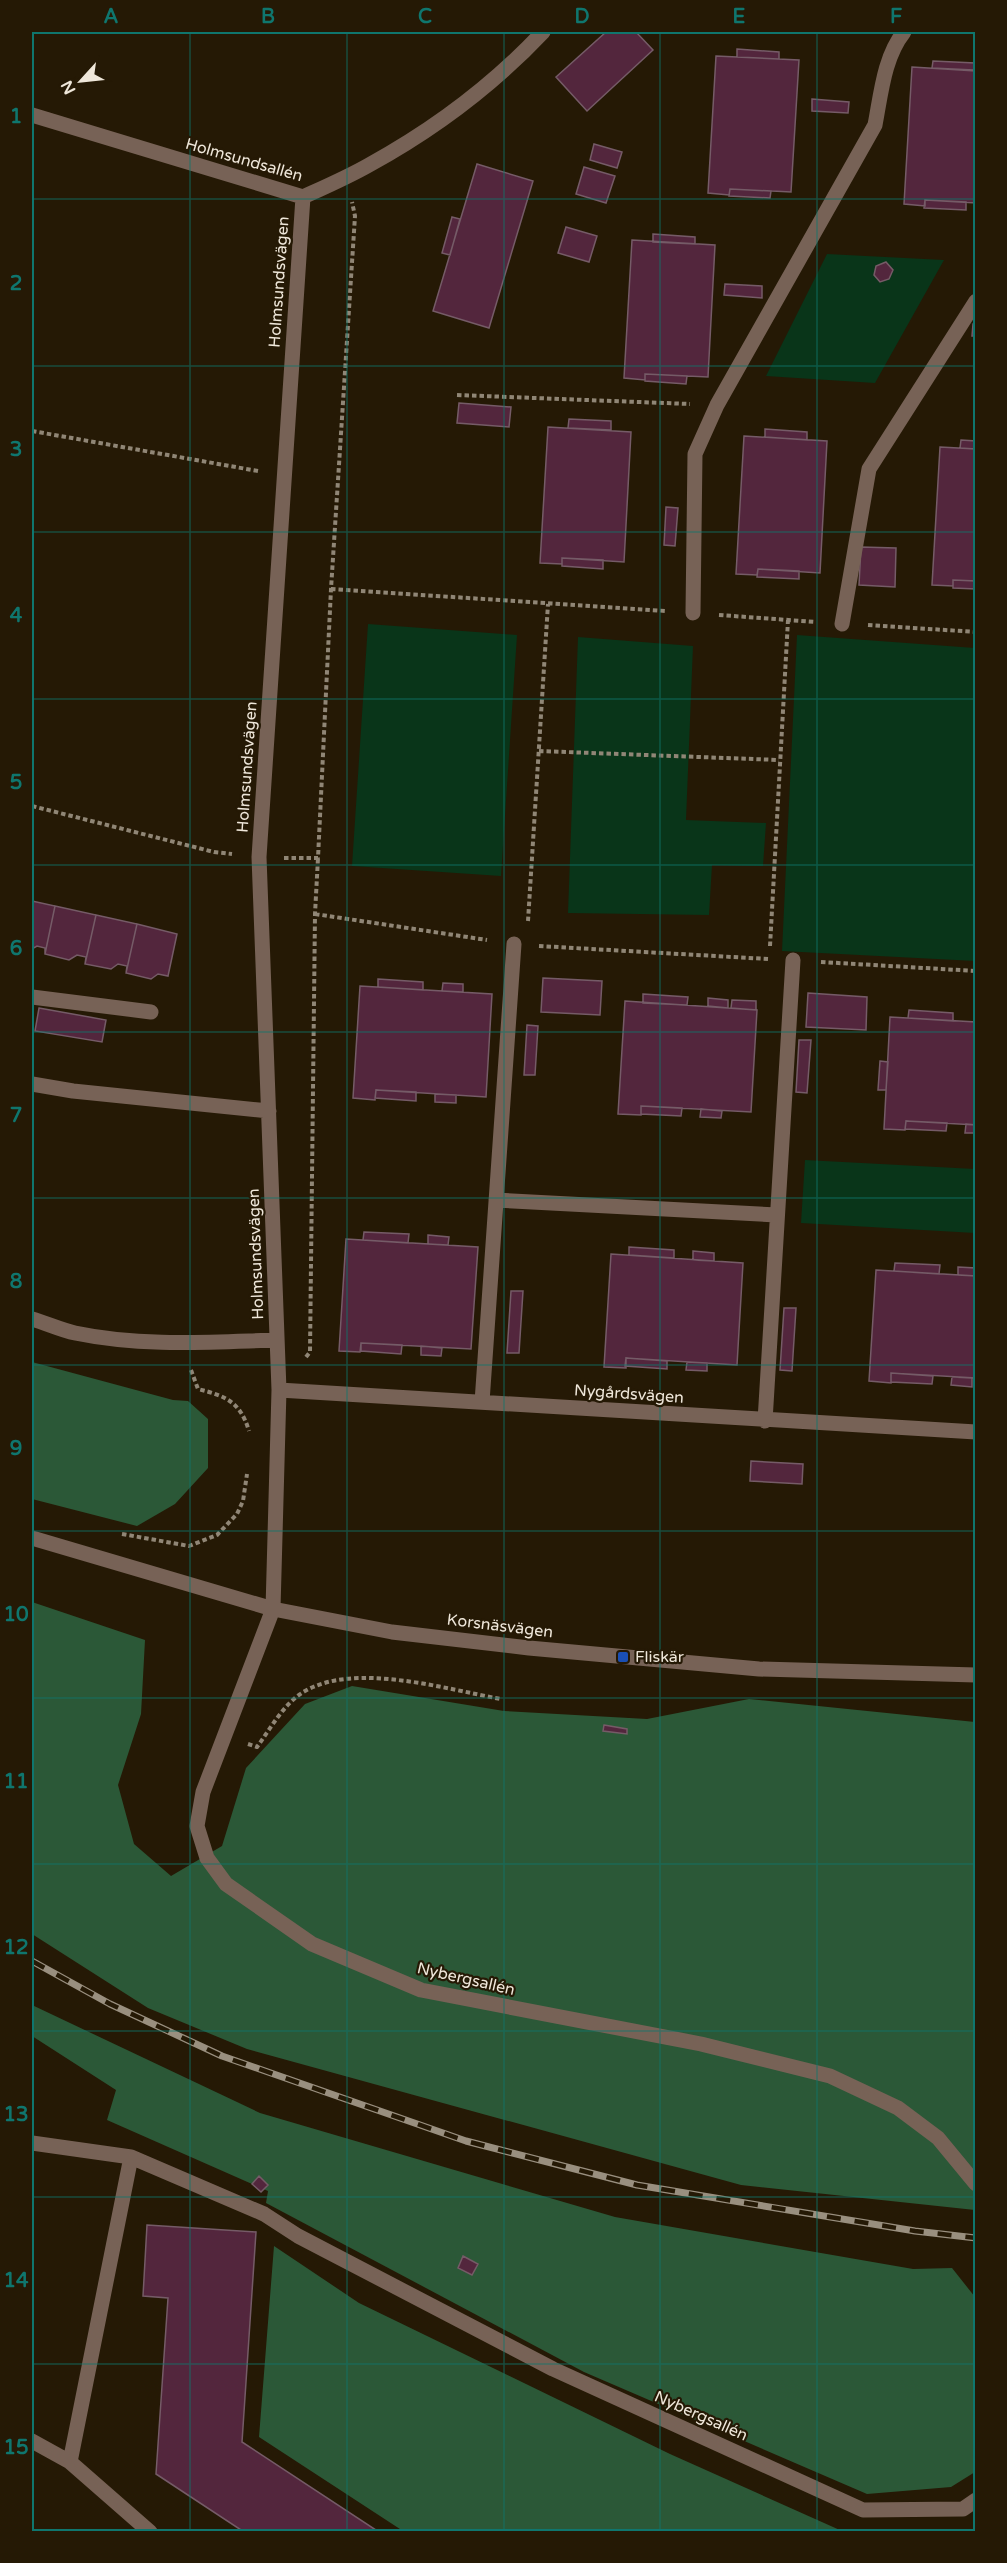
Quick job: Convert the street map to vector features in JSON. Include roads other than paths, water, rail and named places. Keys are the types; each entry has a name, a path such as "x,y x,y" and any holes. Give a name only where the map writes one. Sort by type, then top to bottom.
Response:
{"street":[{"name":"Holmsundsallén","path":"32,115 303,197 369,165 457,109 498,75 543,32"},
{"path":"693,612 695,454 717,405 874,125 884,76 895,43 904,32"},
{"name":"Holmsundsvägen","path":"273,1609 279,1390 259,857 303,197"},
{"path":"842,624 868,470 975,300"},
{"path":"482,1402 496,1200 521,945"},
{"path":"765,1421 793,960"},
{"path":"32,997 151,1012"},
{"path":"32,1084 269,1111"},
{"path":"496,1200 777,1215"},
{"name":"Holmsundsvägen","path":"32,1319 73,1332 132,1342 277,1340"},
{"name":"Nygårdsvägen","path":"279,1390 975,1432"},
{"name":"Korsnäsvägen","path":"32,1538 273,1609 392,1632 623,1658 759,1669 975,1675"},
{"name":"Nybergsallén","path":"273,1609 203,1792 197,1826 207,1858 226,1884 312,1944 421,1990 702,2044 830,2076 898,2108 938,2138 975,2184"},
{"name":"Nybergsallén","path":"32,2143 131,2157 264,2214 298,2236 553,2370 863,2510 963,2510 975,2500"},
{"path":"70,2462 131,2157"},
{"path":"32,2441 70,2462 150,2532"}],"railway":[{"path":"32,1961 110,2004 222,2056 466,2141 637,2185 915,2231 976,2238"}],"place":[{"name":"Fliskär","path":"623,1657"}]}
